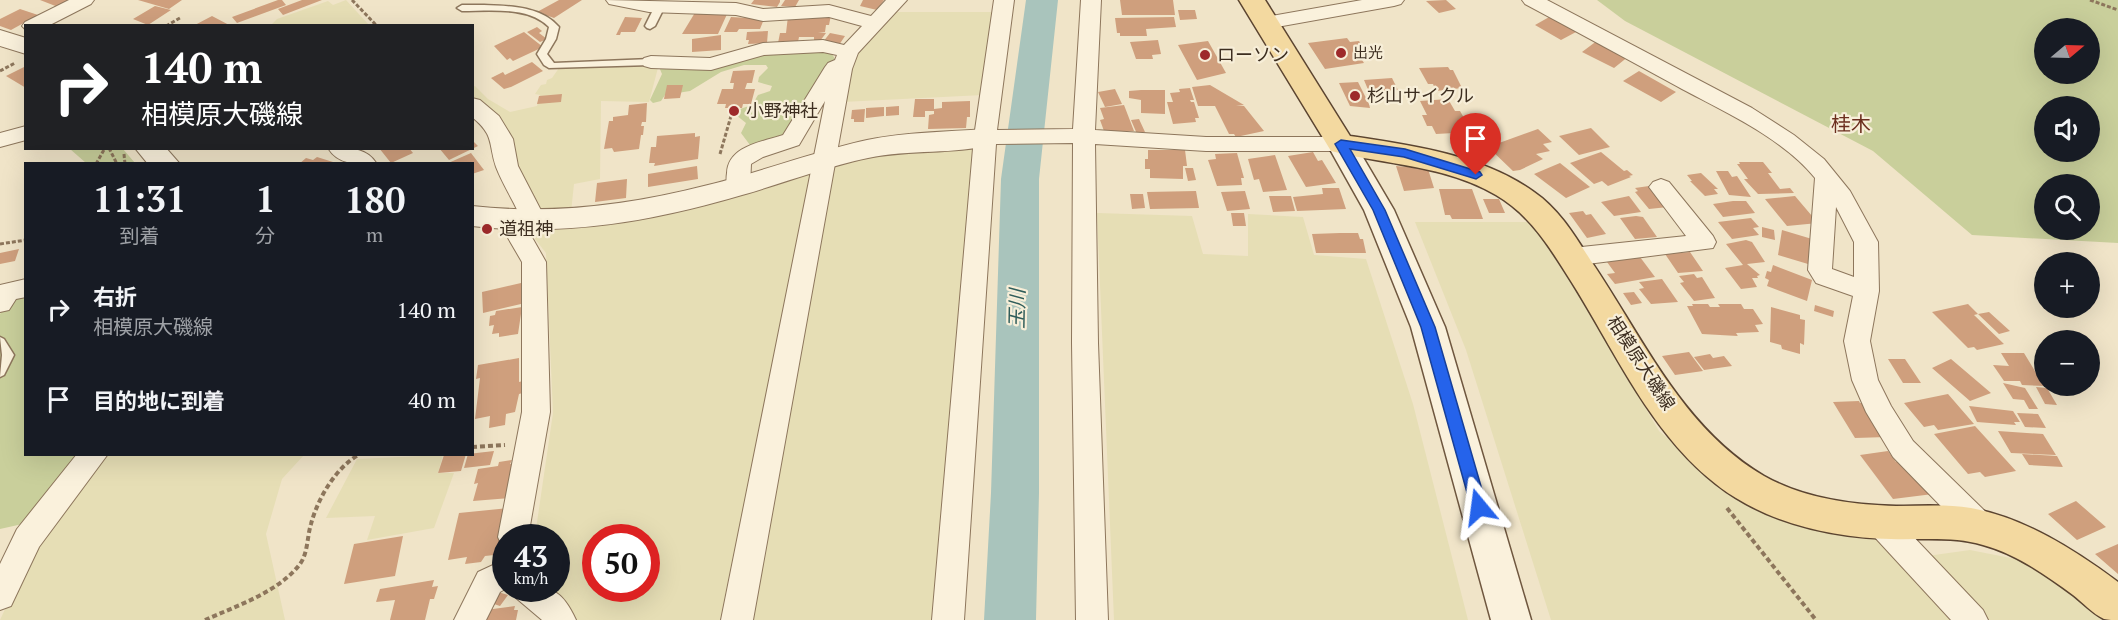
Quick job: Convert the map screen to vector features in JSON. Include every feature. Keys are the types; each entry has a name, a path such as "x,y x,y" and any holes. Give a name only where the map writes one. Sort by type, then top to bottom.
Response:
{"main road":[{"path":"1252,0 1379,210 1428,327 1511,620"},
{"name":"相模原大磯線","path":"1341,144 1405,153 1435,161 1509,188 1525,199 1572,258 1676,418 1700,448 1737,478 1772,498 1809,512 1880,522 1980,526 2033,548 2085,579 2118,606"}],"street":[{"path":"36,24 84,0"},
{"path":"616,0 660,6 736,9 763,15 829,11 874,23"},
{"path":"738,186 738,169 741,160 755,152 790,140 835,67 846,58 874,23 897,0"},
{"path":"948,620 988,137 1004,0"},
{"path":"1091,0 1081,137 1092,620"},
{"path":"1266,23 1394,0"},
{"path":"1532,0 1744,113 1786,140 1816,164 1842,197 1866,243 1866,291 1857,341 1865,380 1880,412 1903,449 1980,526"},
{"path":"651,62 711,64 763,49 823,45 846,58"},
{"path":"737,620 846,58"},
{"path":"474,107 491,121 502,139 507,166 523,220"},
{"path":"0,140 24,134"},
{"path":"474,216 523,220 579,217 683,202 826,159 871,148 988,137 1081,137 1206,144 1341,144"},
{"path":"150,150 164,162"},
{"path":"1826,177 1820,270 1825,277 1866,291"},
{"path":"1572,258 1704,242 1661,187"},
{"path":"515,524 536,412 534,262 531,252 513,229 523,220"},
{"path":"11,295 24,270"},
{"path":"0,596 28,538 92,456"},
{"path":"1880,522 1972,620"},
{"path":"470,620 489,582 492,580"},
{"path":"544,602 560,620"}],"lane":[{"path":"650,26 660,6"},
{"path":"462,8 519,10 550,21 554,27 551,39 542,54 546,63 552,66 651,62"},
{"path":"0,342 8,355 0,372"}],"path":[{"path":"352,0 375,24"},
{"path":"2090,0 2118,9"},
{"path":"170,24 180,18"},
{"path":"97,162 105,150"},
{"path":"0,244 24,240"},
{"path":"205,620 285,578 301,563 311,521 319,502 342,467 357,456"},
{"path":"1720,500 1816,620"}],"shaded area":[{"path":"346,0 368,24 272,24 277,19 328,1 333,5"},
{"path":"893,12 995,12 983,95 842,102 855,52"},
{"path":"659,64 649,102 601,101 600,179 574,184 571,212 541,212 516,164 511,135 496,116 474,97 474,86 488,99 510,112 537,106 540,95 535,94 559,68"},
{"path":"970,144 977,151 936,620 742,620 832,171 843,160"},
{"path":"807,173 813,176 720,620 575,620 559,609 557,602 570,602 570,524 537,524 553,413 546,253 535,239 532,228"},
{"path":"1097,213 1192,216 1203,254 1248,256 1248,214 1303,217 1314,255 1366,259 1413,404 1468,620 1114,620"},
{"path":"1415,222 1528,222 1556,256 1659,431 1732,494 1878,536 1954,620 1551,620 1466,350"},
{"path":"104,456 303,456 282,479 266,534 285,620 0,620 35,545"},
{"path":"443,456 438,473 454,473 434,528 367,540 375,516 326,518 357,459"},
{"path":"1970,550 2031,562 2087,596 2116,620 1983,620 1927,556"}],"green space":[{"path":"1597,0 2118,0 2118,243 2063,240 2100,240 2100,174 2034,174 2034,238 1972,235 1873,151 1625,21"},
{"path":"776,51 830,51 837,62 809,122 759,148 750,145 741,133 746,123 736,115 740,109 752,105 758,95 770,91 772,86 758,82 759,77 768,68 766,65 744,65 721,72 690,91 665,95 661,101 653,103 650,100 662,74 659,67 753,58"},
{"path":"71,150 124,150 134,162 85,162"},
{"path":"24,292 24,456 82,456 27,523 0,529 0,314 11,298"}],"building":[{"path":"40,0 72,0 58,7"},
{"path":"138,0 182,0 169,9"},
{"path":"282,0 286,5 237,23 232,17"},
{"path":"302,0 322,0 283,15 278,9"},
{"path":"559,0 582,0 554,18 537,12"},
{"path":"754,0 780,0 780,2 777,7 751,4"},
{"path":"785,0 799,0 795,7 781,6"},
{"path":"863,0 884,0 877,10 860,6"},
{"path":"1120,0 1173,0 1175,15 1122,15"},
{"path":"1446,0 1456,9 1439,13 1426,1"},
{"path":"155,6 171,10 150,24 133,19"},
{"path":"20,9 38,15 11,30 0,26 0,19"},
{"path":"1178,10 1195,10 1197,19 1180,20"},
{"path":"696,11 728,12 718,34 682,34"},
{"path":"831,15 825,32 818,32 826,33 820,41 814,42 814,37 799,37 798,42 778,43 780,33 786,33 788,16"},
{"path":"212,16 227,24 197,24"},
{"path":"1551,16 1576,32 1561,40 1535,25"},
{"path":"625,17 642,18 635,32 621,32 620,35 616,35"},
{"path":"731,17 764,19 760,29 724,32"},
{"path":"1174,17 1176,27 1146,29 1147,36 1120,36 1120,33 1117,33 1115,18"},
{"path":"537,27 542,31 539,33 547,39 540,42 527,32"},
{"path":"768,31 767,43 748,44 747,32"},
{"path":"524,32 543,47 513,61 510,58 507,60 494,46"},
{"path":"830,33 845,36 839,45 823,42"},
{"path":"721,35 721,50 692,52 692,39"},
{"path":"1347,38 1350,42 1359,41 1369,55 1361,56 1356,51 1364,63 1325,69 1308,43"},
{"path":"1158,40 1161,54 1152,55 1153,59 1136,59 1130,42"},
{"path":"1598,40 1629,56 1614,68 1582,52"},
{"path":"1208,41 1226,73 1197,80 1178,45"},
{"path":"532,62 543,71 511,87 504,89 491,78 503,72 505,75"},
{"path":"24,67 24,87 6,76"},
{"path":"1448,67 1453,70 1462,88 1436,91 1433,84 1428,84 1419,68"},
{"name":"小野神社","path":"755,70 752,83 747,83 745,89 755,89 751,104 743,104 742,108 725,108 726,104 717,104 722,89 733,89 734,83 730,83 733,71"},
{"path":"1639,71 1676,92 1661,102 1623,81"},
{"path":"1392,78 1398,90 1369,92 1364,80"},
{"path":"1358,82 1370,108 1350,106 1339,83"},
{"path":"667,85 683,85 680,98 664,99"},
{"path":"1210,85 1244,105 1236,106 1244,106 1264,131 1236,137 1234,134 1229,134 1215,106 1198,106 1192,87"},
{"path":"1190,88 1194,100 1190,100 1194,102 1199,118 1195,118 1196,122 1173,124 1167,102 1173,102 1170,93"},
{"path":"1115,89 1122,104 1105,107 1098,92"},
{"path":"1165,90 1165,114 1141,113 1141,100 1129,98 1129,91"},
{"path":"562,94 561,102 537,104 539,96"},
{"path":"915,99 934,99 934,109 942,108 942,102 970,101 970,117 967,117 966,128 928,129 929,115 934,114 934,111 925,111 925,117 913,117"},
{"path":"1448,99 1455,111 1460,111 1472,132 1436,134 1432,126 1427,126 1422,115 1427,115 1420,101"},
{"path":"647,103 646,122 642,122 643,135 641,135 639,149 614,152 612,148 604,149 609,121 613,121 613,117 628,115 629,105"},
{"path":"1124,105 1134,131 1104,131 1100,120 1104,119 1100,108"},
{"path":"899,106 899,115 886,116 886,107"},
{"path":"884,107 884,116 866,118 866,108"},
{"path":"865,109 864,122 854,122 854,119 851,119 852,110"},
{"path":"1139,119 1145,132 1137,134 1131,120"},
{"path":"1591,128 1610,147 1579,155 1559,136"},
{"path":"1538,129 1552,142 1543,144 1550,151 1536,154 1543,159 1520,170 1513,171 1488,147"},
{"path":"695,133 695,137 700,136 698,159 654,166 655,163 649,163 651,147 656,147 657,136"},
{"path":"381,150 411,150 413,153 393,162 390,162"},
{"path":"441,150 470,150 449,160"},
{"path":"1148,150 1185,150 1187,166 1183,166 1183,179 1150,178 1150,169 1145,169"},
{"path":"1313,152 1318,161 1322,160 1336,183 1306,187 1288,156"},
{"path":"1601,152 1624,171 1627,170 1633,175 1608,186 1602,181 1594,184 1570,163"},
{"path":"471,153 484,170 474,173 474,162 451,162"},
{"path":"1237,153 1244,178 1241,178 1242,185 1217,186 1208,160 1216,159 1215,154"},
{"path":"1275,155 1287,190 1263,192 1259,179 1254,180 1248,159"},
{"path":"317,157 333,162 301,162 306,158 313,160"},
{"path":"1739,162 1763,162 1780,189 1790,188 1794,193 1758,194 1744,179 1748,179 1737,164 1740,164"},
{"path":"1560,163 1590,187 1566,198 1534,174"},
{"path":"697,166 698,179 648,187 648,174"},
{"path":"1396,166 1428,169 1434,188 1404,191"},
{"path":"1185,168 1193,168 1196,180 1188,181"},
{"path":"1716,171 1728,171 1732,177 1737,176 1751,197 1729,195"},
{"path":"1701,173 1718,189 1714,189 1718,194 1705,196 1687,175"},
{"path":"627,179 626,198 595,202 597,183"},
{"path":"1649,186 1668,207 1649,209 1635,192 1638,191 1635,188"},
{"path":"1322,188 1339,188 1346,209 1297,211 1293,197 1323,194"},
{"path":"1439,189 1472,189 1483,219 1452,219 1450,215 1445,215"},
{"path":"1196,191 1199,208 1150,209 1147,192"},
{"path":"1245,191 1250,209 1227,211 1221,192"},
{"path":"1130,194 1143,194 1145,208 1132,209"},
{"path":"1269,196 1291,196 1295,211 1273,212"},
{"path":"1629,196 1641,212 1614,216 1601,202"},
{"path":"1795,196 1818,223 1787,226 1765,199"},
{"path":"1483,199 1499,199 1505,213 1489,213"},
{"path":"1746,201 1755,213 1723,217 1713,204"},
{"path":"1583,211 1586,215 1591,214 1606,234 1587,238 1569,213"},
{"path":"1231,213 1244,213 1246,226 1233,226"},
{"path":"1643,217 1657,237 1635,239 1620,218"},
{"path":"1751,218 1759,227 1753,228 1759,235 1732,239 1718,222"},
{"path":"1762,227 1774,230 1775,240 1762,237"},
{"path":"1782,230 1812,239 1808,264 1778,255"},
{"path":"1358,233 1360,239 1363,239 1366,253 1316,253 1312,234"},
{"path":"1746,240 1752,242 1765,262 1747,264 1760,275 1757,276 1758,278 1752,278 1757,287 1741,289 1725,268 1743,265 1726,244"},
{"path":"19,249 15,261 0,264 0,253"},
{"path":"1690,252 1703,271 1678,273 1665,254"},
{"path":"1640,257 1655,277 1615,284 1607,274 1615,273 1607,262"},
{"path":"1773,265 1812,280 1807,301 1767,286 1769,280 1765,278 1767,271 1771,272"},
{"path":"1694,274 1697,278 1702,277 1715,298 1694,301 1680,283 1684,282 1679,276"},
{"path":"1662,279 1678,302 1651,304 1639,289 1644,288 1639,282"},
{"path":"521,283 521,304 483,313 482,292"},
{"path":"1634,292 1642,303 1631,305 1623,293"},
{"path":"1692,304 1720,307 1718,304 1741,304 1744,309 1753,309 1763,324 1755,325 1759,332 1736,333 1738,336 1702,334 1687,306 1693,306"},
{"path":"1968,304 1978,314 1974,315 2004,344 1977,350 1974,347 1968,348 1932,312"},
{"path":"1815,305 1834,311 1833,317 1814,311"},
{"path":"522,307 518,334 499,337 499,333 492,334 494,325 489,326 490,316 495,315 496,311"},
{"path":"1771,307 1800,315 1800,319 1805,320 1804,345 1800,343 1800,354 1782,349 1781,345 1770,342"},
{"path":"1989,312 2010,331 1999,334 1978,314"},
{"path":"1689,352 1703,371 1675,375 1662,356"},
{"path":"2001,353 2024,353 2034,370 2034,386 2022,385 2020,381 2004,381 1993,365 2009,366"},
{"path":"1710,354 1713,358 1724,356 1732,366 1704,370 1694,357"},
{"path":"519,358 519,382 527,380 526,392 519,394 515,412 506,414 505,425 489,428 490,416 475,419 480,378 476,379 478,365"},
{"path":"1888,359 1905,359 1921,383 1903,383"},
{"path":"1951,359 1991,393 1970,401 1932,368"},
{"path":"2003,383 2025,388 2038,409 2029,409 2024,400 2013,399"},
{"path":"1948,394 1974,424 1938,430 1934,425 1924,427 1904,403"},
{"path":"2041,396 2052,396 2057,405 2045,404"},
{"path":"1833,402 1867,403 1887,437 1855,438"},
{"path":"1969,406 2013,411 2020,422 2014,422 2016,425 1977,422"},
{"path":"2017,413 2038,414 2046,428 2025,427"},
{"path":"1975,426 2016,471 1985,477 1980,472 1968,474 1934,434"},
{"path":"1998,431 2043,434 2056,455 2011,453"},
{"path":"494,451 490,465 464,468 467,456 474,456 474,453"},
{"path":"1888,451 1896,462 1907,460 1933,494 1893,499 1860,455"},
{"path":"2022,454 2057,456 2063,467 2029,465"},
{"path":"444,456 465,456 461,471 438,473"},
{"path":"512,460 510,464 518,464 510,498 473,501 478,483 474,484 478,469 498,466 499,462"},
{"path":"2076,501 2106,527 2077,540 2048,514"},
{"path":"509,508 507,524 492,524 492,555 485,556 481,562 465,564 467,557 448,560 459,513"},
{"path":"403,536 395,576 344,584 354,544"},
{"path":"2118,544 2118,574 2095,554"},
{"path":"434,580 432,587 438,586 434,599 430,599 425,620 390,620 395,600 376,602 380,589"},
{"path":"492,601 503,602 500,606 491,603"},
{"path":"515,606 514,610 518,610 516,620 483,620 485,610"}],"waterway":[{"name":"玉川","path":"1010,620 1015,493 1020,179 1042,0"}],"place":[{"name":"出光","path":"1341,53"},
{"name":"ローソン","path":"1205,55"},
{"name":"杉山サイクル","path":"1355,96"},
{"name":"小野神社","path":"734,111"},
{"name":"道祖神","path":"487,229"}],"district":[{"name":"桂木","path":"1851,124"}],"route":[{"path":"1476,175 1405,153 1341,144 1379,210 1428,327 1479,507"}]}
